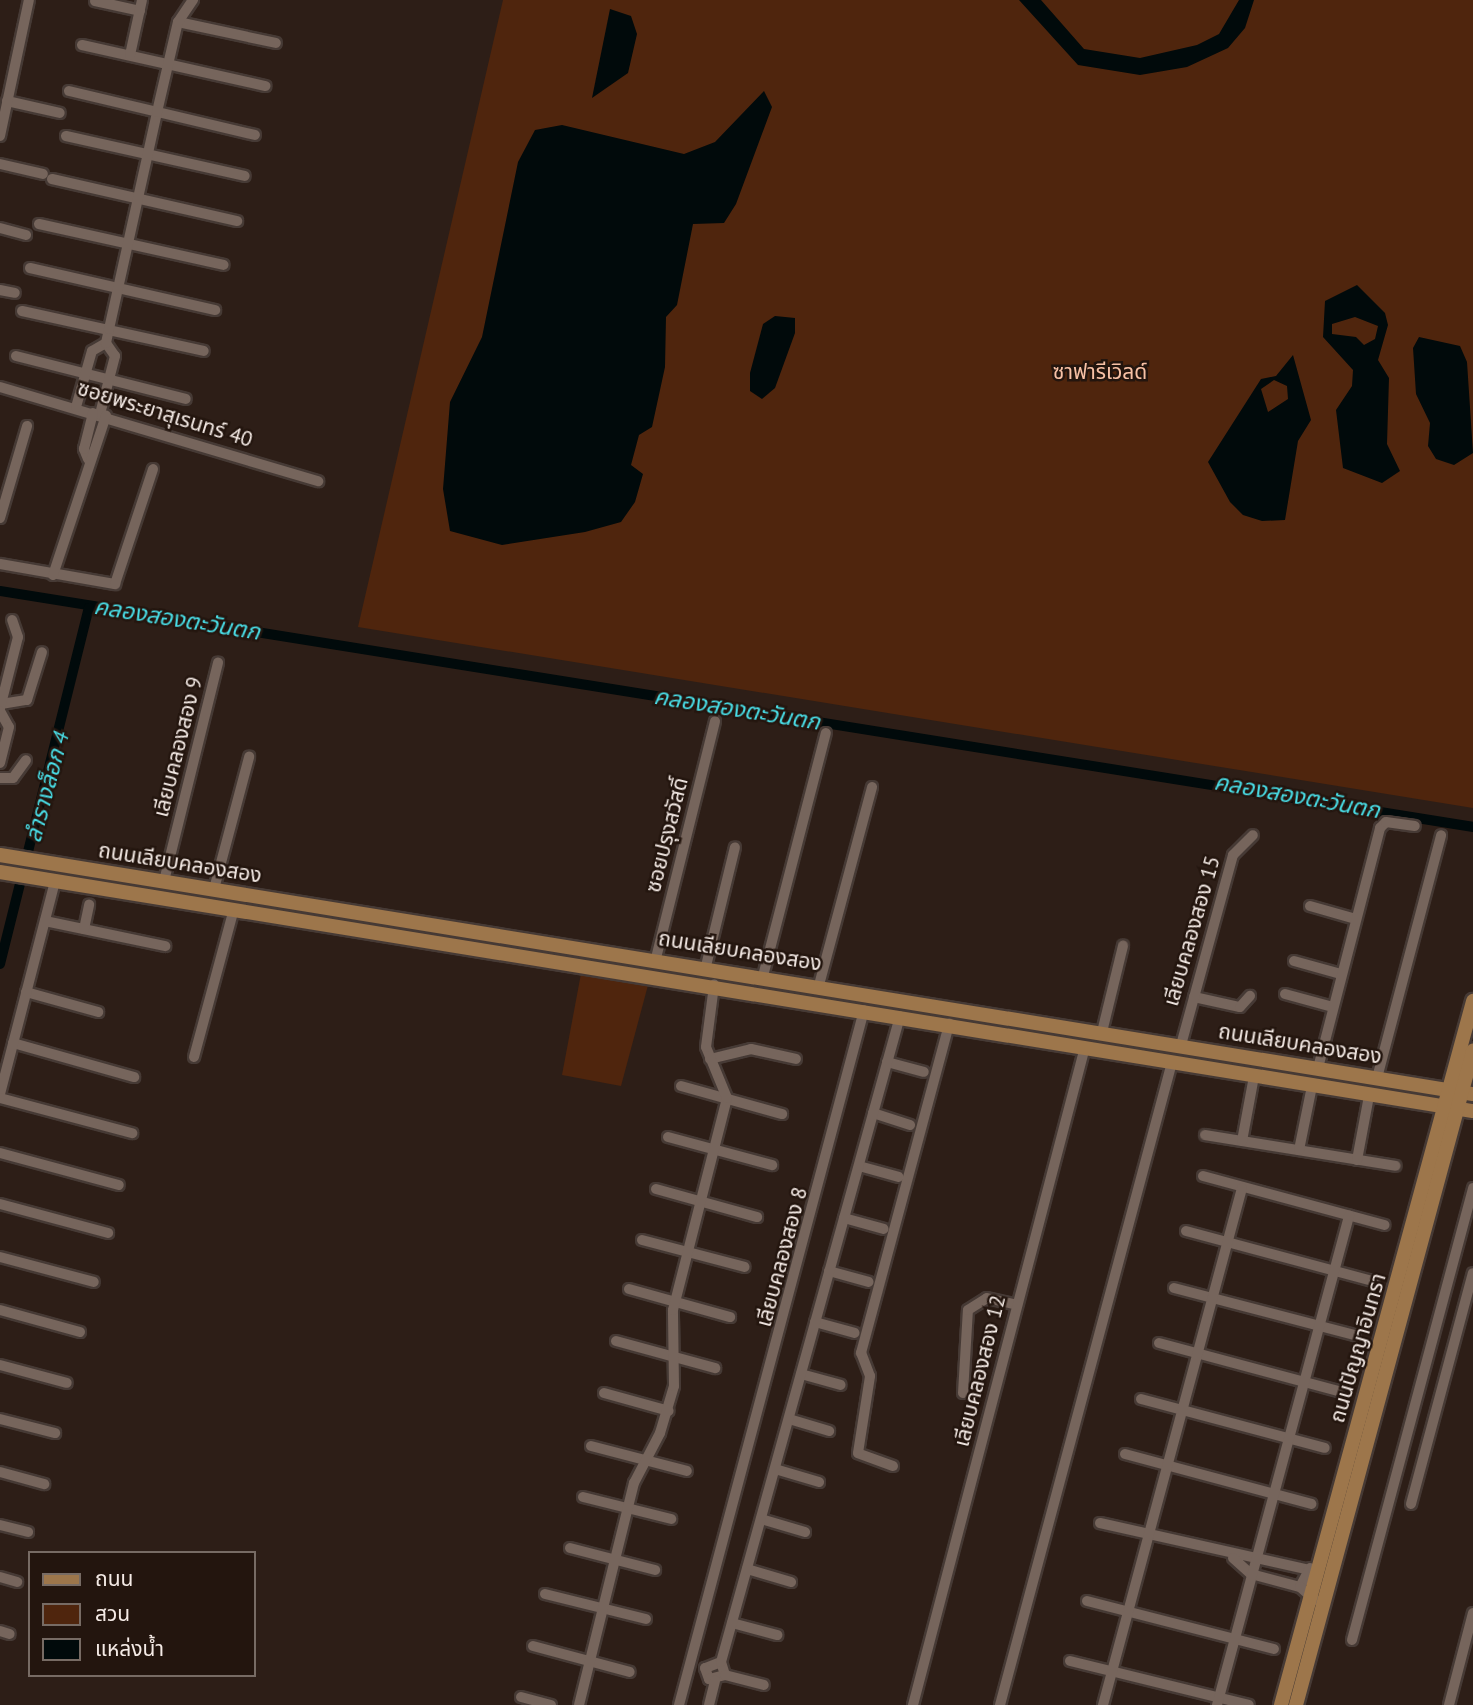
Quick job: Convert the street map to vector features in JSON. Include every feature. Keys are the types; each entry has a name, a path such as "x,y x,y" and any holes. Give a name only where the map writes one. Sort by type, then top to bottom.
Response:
{"main road":[{"name":"ถนนเลียบคลองสอง","path":"0,856 706,966 1462,1093"},
{"name":"ถนนเลียบคลองสอง","path":"0,872 714,985 1369,1096 1473,1111"},
{"name":"ถนนปัญญาอินทรา","path":"1462,1093 1473,1001"},
{"path":"1147,1058 1150,1040"},
{"name":"ถนนปัญญาอินทรา","path":"1281,1705 1317,1601 1451,1108 1462,1093 1473,1051"},
{"name":"ถนนปัญญาอินทรา","path":"1296,1705 1317,1601"}],"street":[{"path":"0,136 29,0"},
{"path":"53,575 88,460 96,453 100,414 115,356 106,343 108,329 178,22 193,0"},
{"path":"96,1 141,5 130,55"},
{"path":"178,22 276,43"},
{"path":"82,45 265,86"},
{"path":"69,91 255,135"},
{"path":"7,101 60,113"},
{"path":"65,136 245,176"},
{"path":"0,164 237,221"},
{"path":"39,224 224,265"},
{"path":"0,228 26,235"},
{"path":"30,268 215,310"},
{"path":"0,290 15,293"},
{"path":"22,312 204,351"},
{"path":"76,407 92,351 106,343"},
{"path":"16,356 186,399"},
{"name":"ซอยพระยาสุเรนทร์ 40","path":"0,387 100,414 318,481"},
{"path":"0,518 27,426"},
{"path":"0,565 53,575 119,581 153,469"},
{"path":"0,763 9,727 0,708 18,637 12,620"},
{"path":"0,708 27,700 42,652"},
{"name":"เลียบคลองสอง 9","path":"164,881 218,663"},
{"name":"ซอยปรุงสวัสดิ์","path":"656,958 715,721"},
{"path":"763,976 826,733"},
{"path":"214,889 249,757"},
{"path":"0,778 13,778 26,760"},
{"path":"819,985 872,787"},
{"path":"1318,1068 1382,823 1415,826"},
{"name":"เลียบคลองสอง 15","path":"1181,1045 1233,855 1252,835"},
{"path":"1377,1078 1440,835"},
{"path":"706,966 735,847"},
{"path":"55,881 0,1096 132,1133"},
{"path":"84,929 89,905"},
{"path":"1310,906 1356,919"},
{"path":"194,1057 234,909"},
{"path":"45,921 165,946"},
{"path":"1102,1032 1123,946"},
{"path":"1294,961 1341,974"},
{"path":"579,1705 643,1459 669,1410 675,1302 727,1098 710,1059 714,985"},
{"path":"26,992 98,1012"},
{"path":"1285,994 1333,1007"},
{"path":"1194,997 1240,1007 1250,996"},
{"name":"เลียบคลองสอง 8","path":"679,1705 864,1010"},
{"path":"709,1705 720,1678 721,1662 900,1016"},
{"path":"893,1466 858,1453 870,1376 861,1353 949,1024"},
{"path":"13,1044 134,1077"},
{"name":"เลียบคลองสอง 12","path":"913,1705 1085,1047"},
{"path":"710,1059 751,1049 796,1059"},
{"path":"887,1062 924,1072"},
{"path":"1000,1705 1172,1062"},
{"path":"1242,1141 1254,1076"},
{"path":"681,1086 782,1114"},
{"path":"1299,1150 1312,1086"},
{"path":"1357,1160 1369,1096"},
{"path":"873,1113 910,1125"},
{"path":"1205,1135 1396,1166"},
{"path":"668,1137 772,1165"},
{"path":"0,1153 119,1185"},
{"path":"859,1166 899,1177"},
{"path":"1203,1176 1385,1225"},
{"path":"1103,1705 1242,1188"},
{"path":"1352,1640 1473,1188"},
{"path":"656,1189 757,1217"},
{"path":"0,1204 108,1233"},
{"path":"1219,1701 1349,1216"},
{"path":"844,1218 884,1229"},
{"path":"1186,1231 1373,1281"},
{"path":"642,1240 745,1267"},
{"path":"0,1257 94,1282"},
{"path":"830,1271 869,1282"},
{"path":"1411,1504 1473,1273"},
{"path":"1174,1287 1355,1335"},
{"path":"629,1289 730,1317"},
{"path":"963,1393 968,1310 987,1298 1017,1305"},
{"path":"0,1310 80,1332"},
{"path":"816,1322 855,1333"},
{"path":"616,1341 715,1368"},
{"path":"1158,1343 1338,1391"},
{"path":"0,1365 67,1383"},
{"path":"801,1374 841,1385"},
{"path":"604,1393 669,1410"},
{"path":"1141,1399 1325,1448"},
{"path":"0,1419 55,1433"},
{"path":"789,1419 829,1431"},
{"path":"591,1446 687,1471"},
{"path":"1125,1454 1311,1504"},
{"path":"775,1469 819,1482"},
{"path":"0,1472 44,1484"},
{"path":"583,1497 671,1519"},
{"path":"761,1519 805,1532"},
{"path":"1100,1523 1233,1558 1256,1555 1306,1569 1327,1565"},
{"path":"0,1525 28,1532"},
{"path":"570,1548 654,1570"},
{"path":"1233,1558 1251,1574 1300,1587 1317,1601"},
{"path":"747,1569 791,1582"},
{"path":"1300,1587 1306,1569"},
{"path":"0,1577 17,1582"},
{"path":"545,1594 646,1619"},
{"path":"1087,1601 1274,1650"},
{"path":"1449,1705 1473,1613"},
{"path":"732,1623 778,1635"},
{"path":"533,1646 630,1672"},
{"path":"1070,1661 1219,1701 1249,1705"},
{"path":"721,1662 705,1668 720,1678 764,1685"},
{"path":"521,1697 551,1705"}],"green space":[{"name":"ซาฟารีเวิลด์","path":"503,0 1473,0 1473,808 358,627"},
{"path":"583,963 651,974 621,1086 562,1075"}],"water":[{"path":"1019,0 1041,0 1084,49 1140,58 1197,45 1219,34 1239,0 1254,0 1245,28 1228,48 1187,67 1140,75 1078,65"},
{"path":"610,9 631,16 637,34 628,73 592,98"},
{"path":"764,91 772,107 736,204 724,223 693,224 677,305 666,317 665,367 652,427 639,435 631,465 643,474 635,502 621,522 585,532 502,545 450,531 443,489 450,402 482,337 518,162 535,130 562,125 684,154 715,142"},
{"path":"1357,285 1385,313 1388,325 1378,360 1389,378 1387,444 1400,471 1382,483 1343,468 1336,410 1352,386 1353,370 1323,337 1325,301","holes":["1355,317 1378,326 1375,339 1364,345 1356,337 1332,334 1332,324"]},
{"path":"775,316 795,318 795,333 775,388 762,399 750,391 750,373 763,324"},
{"path":"1419,337 1460,346 1467,362 1473,453 1454,465 1436,459 1428,446 1430,423 1416,394 1413,348"},
{"path":"1293,355 1311,420 1298,441 1285,520 1262,521 1243,515 1230,502 1208,462 1261,379 1276,376","holes":["1274,380 1287,386 1288,399 1268,412 1261,389"]}],"waterway":[{"name":"คลองสองตะวันตก","path":"0,591 1473,827"},
{"name":"ลำรางล็อก 4","path":"0,964 89,608"}]}
